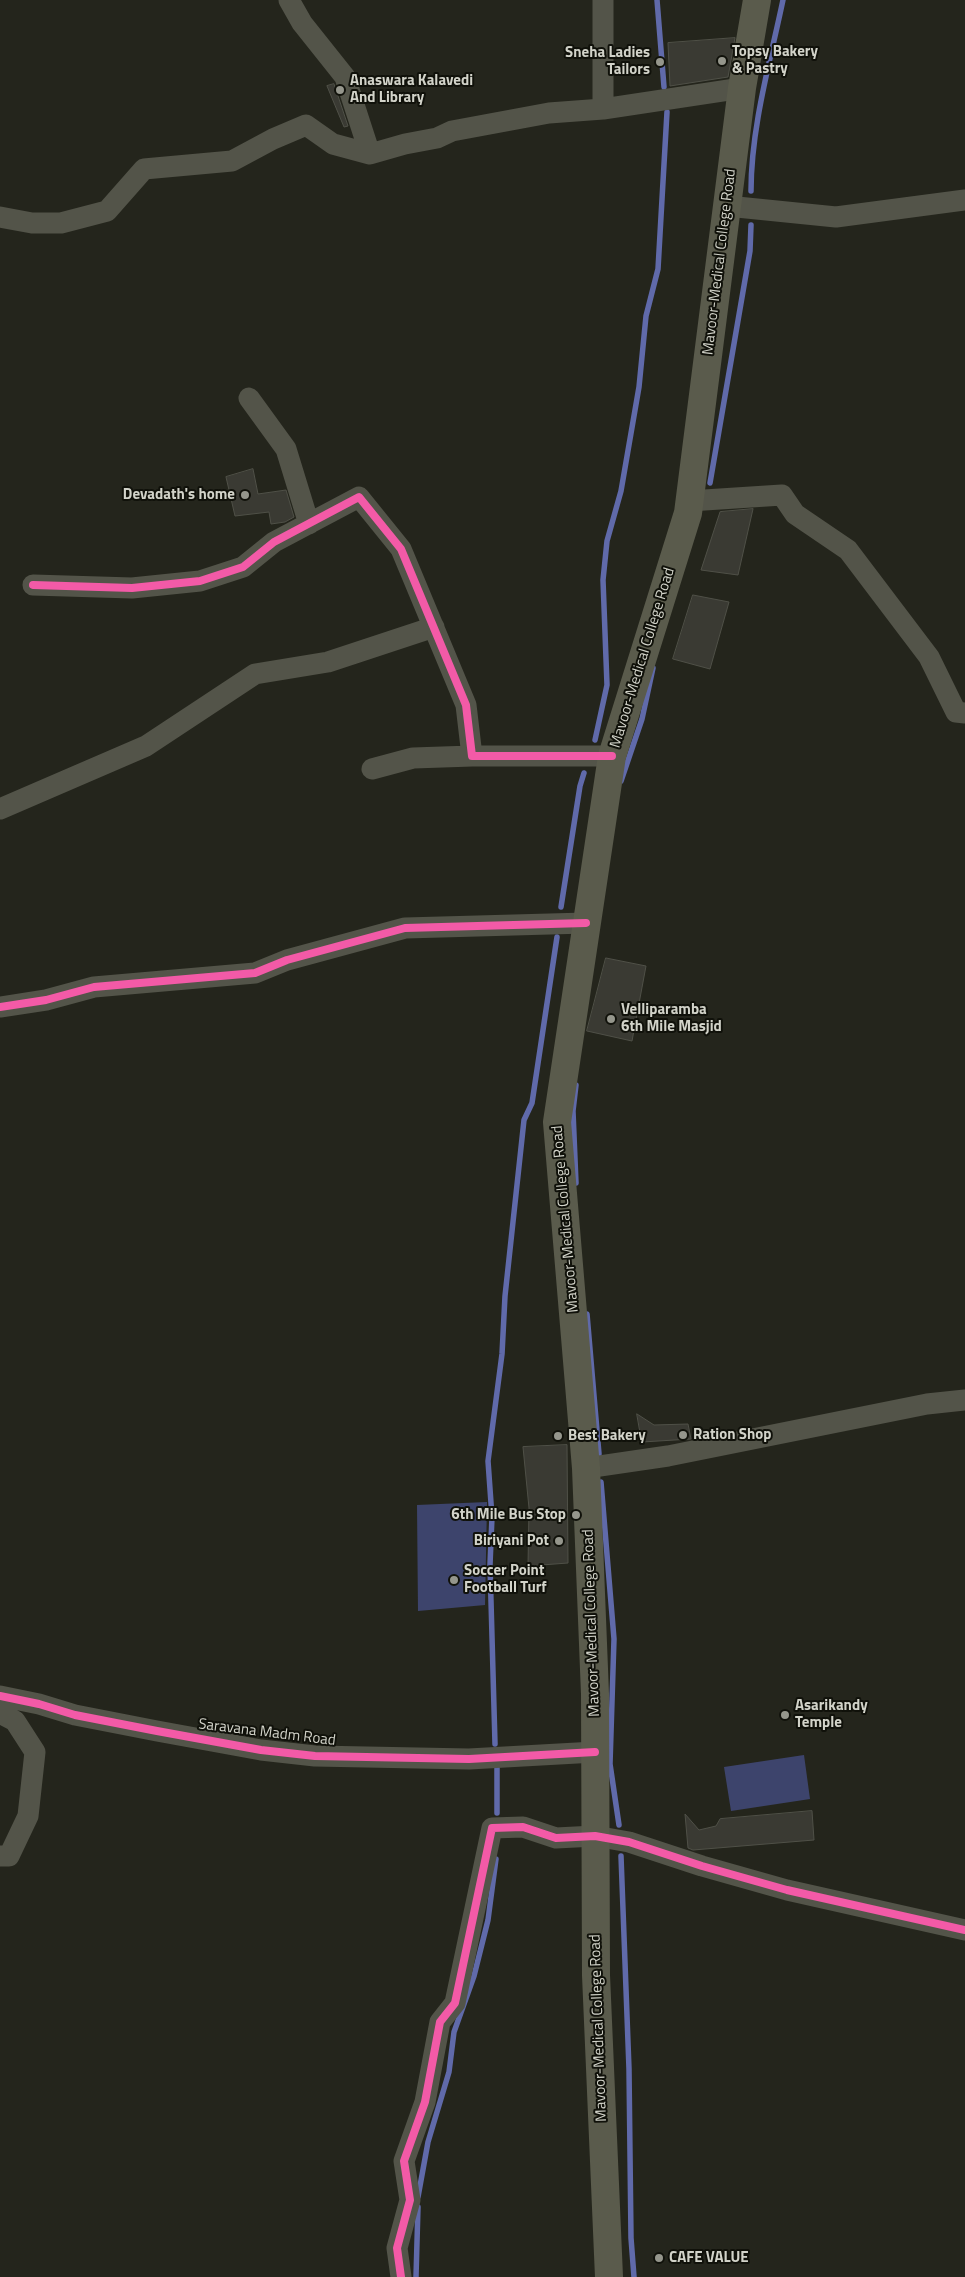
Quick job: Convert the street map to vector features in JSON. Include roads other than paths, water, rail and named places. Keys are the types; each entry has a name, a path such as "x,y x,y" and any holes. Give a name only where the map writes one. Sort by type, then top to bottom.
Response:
{"main road":[{"name":"Mavoor-Medical College Road","path":"609,2277 596,1975 595,1752 586,1468 557,1122 612,756 688,513 742,88 757,0"}],"street":[{"path":"289,0 302,23 345,77 370,154"},
{"path":"603,0 603,109"},
{"path":"0,217 52,223 81,219 107,210 144,169 232,161 273,139 306,125 333,144 370,154 404,144 438,138 452,131 549,113 603,109 742,88"},
{"path":"727,206 836,217 965,200"},
{"path":"249,398 286,449 309,524"},
{"path":"689,501 782,495 795,514 848,550 929,657 956,712 965,713"},
{"path":"33,586 132,588 200,581 244,567 274,542 360,497 400,549 434,627 466,705 472,756"},
{"path":"0,809 146,746 255,674 328,662 434,627"},
{"path":"372,769 413,758 612,756"},
{"path":"0,1007 46,1000 94,987 255,973 287,960 405,928 586,923"},
{"path":"586,1468 668,1456 926,1404 965,1400"},
{"name":"Saravana Madm Road","path":"0,1696 39,1704 75,1715 165,1733 261,1750 316,1756 469,1759 595,1752"},
{"path":"0,1713 15,1720 35,1752 28,1816 9,1856 0,1856"},
{"path":"401,2277 397,2248 410,2200 404,2161 424,2102 440,2022 455,2002 492,1828 523,1828 556,1838 595,1836 629,1842 702,1866 787,1890 965,1930"}],"waterway":[{"path":"657,0 664,87"},
{"path":"751,191 754,143 758,119 783,0"},
{"path":"595,740 607,685 603,580 607,541 621,491 639,387 646,316 658,269 667,112"},
{"path":"710,483 750,251 751,225"},
{"path":"621,781 642,719 653,668"},
{"path":"561,907 580,786 584,773"},
{"path":"495,1744 490,1565 492,1517 488,1461 502,1354 505,1296 524,1120 532,1103 557,937"},
{"path":"576,1085 573,1111 576,1183"},
{"path":"587,1314 599,1454"},
{"path":"601,1482 614,1639 610,1764 619,1825"},
{"path":"497,1768 497,1813"},
{"path":"621,1856 629,2069 631,2238 634,2277"},
{"path":"418,2197 428,2142 449,2072 454,2032 474,1976 488,1920 496,1859"},
{"path":"416,2277 418,2207"}],"place":[{"name":"Topsy Bakery & Pastry","path":"722,61"},
{"name":"Sneha Ladies Tailors","path":"660,62"},
{"name":"Anaswara Kalavedi And Library","path":"340,90"},
{"name":"Devadath's home","path":"245,495"},
{"name":"Velliparamba 6th Mile Masjid","path":"611,1019"},
{"name":"Ration Shop","path":"683,1435"},
{"name":"Best Bakery","path":"558,1436"},
{"name":"6th Mile Bus Stop","path":"576,1515"},
{"name":"Biriyani Pot","path":"559,1541"},
{"name":"Soccer Point Football Turf","path":"454,1580"},
{"name":"Asarikandy Temple","path":"785,1715"},
{"name":"CAFE VALUE","path":"659,2258"}]}
